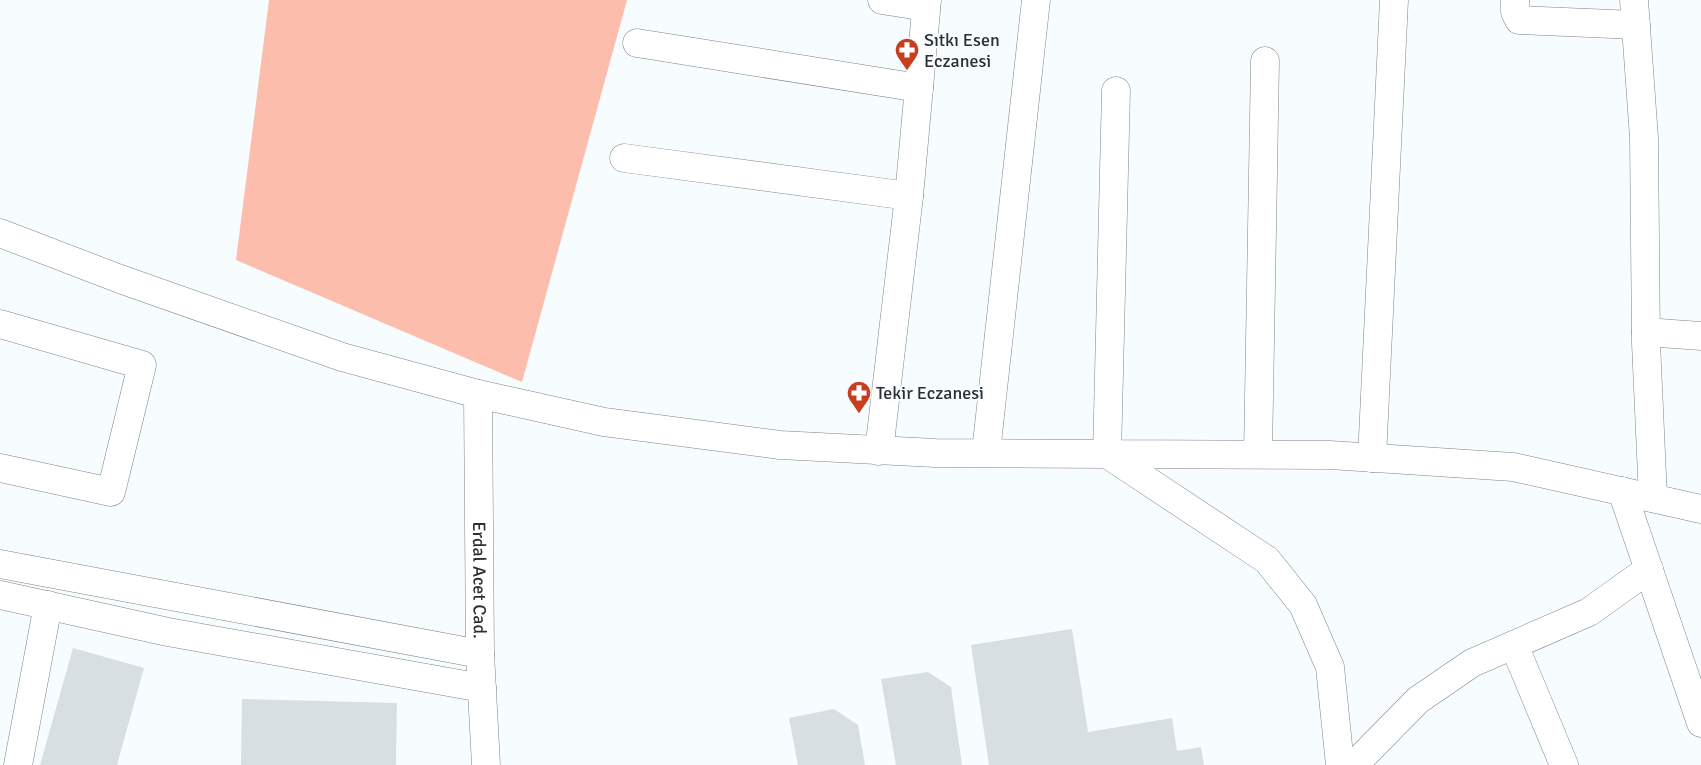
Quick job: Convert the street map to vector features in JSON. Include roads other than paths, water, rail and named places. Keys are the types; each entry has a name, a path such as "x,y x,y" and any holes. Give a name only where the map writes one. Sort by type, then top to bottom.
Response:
{"street":[{"path":"879,451 908,196 926,3 882,0"},
{"path":"986,452 1036,0"},
{"path":"1372,458 1394,0"},
{"path":"1515,0 1515,12 1518,20 1635,12 1644,138 1646,332 1653,498"},
{"path":"637,43 919,88"},
{"path":"1258,454 1265,61"},
{"path":"1107,454 1116,91"},
{"path":"624,158 908,196"},
{"path":"0,234 120,279 342,357 478,394 604,422 780,445 879,451 1258,454 1372,458 1513,467 1701,509"},
{"path":"0,324 142,365 111,492 0,468"},
{"path":"1646,332 1701,336"},
{"name":"Erdal Acet Cad.","path":"478,394 480,654 486,765"},
{"path":"1107,454 1267,560 1303,605 1330,667 1340,765"},
{"path":"1622,491 1701,723"},
{"path":"0,564 480,654"},
{"path":"1354,765 1418,700 1472,663 1589,612 1649,569"},
{"path":"0,595 168,632 482,688"},
{"path":"18,765 48,605"},
{"path":"1514,645 1564,765"}],"place":[{"name":"Sıtkı Esen Eczanesi","path":"907,71"},
{"name":"Tekir Eczanesi","path":"859,414"}]}
